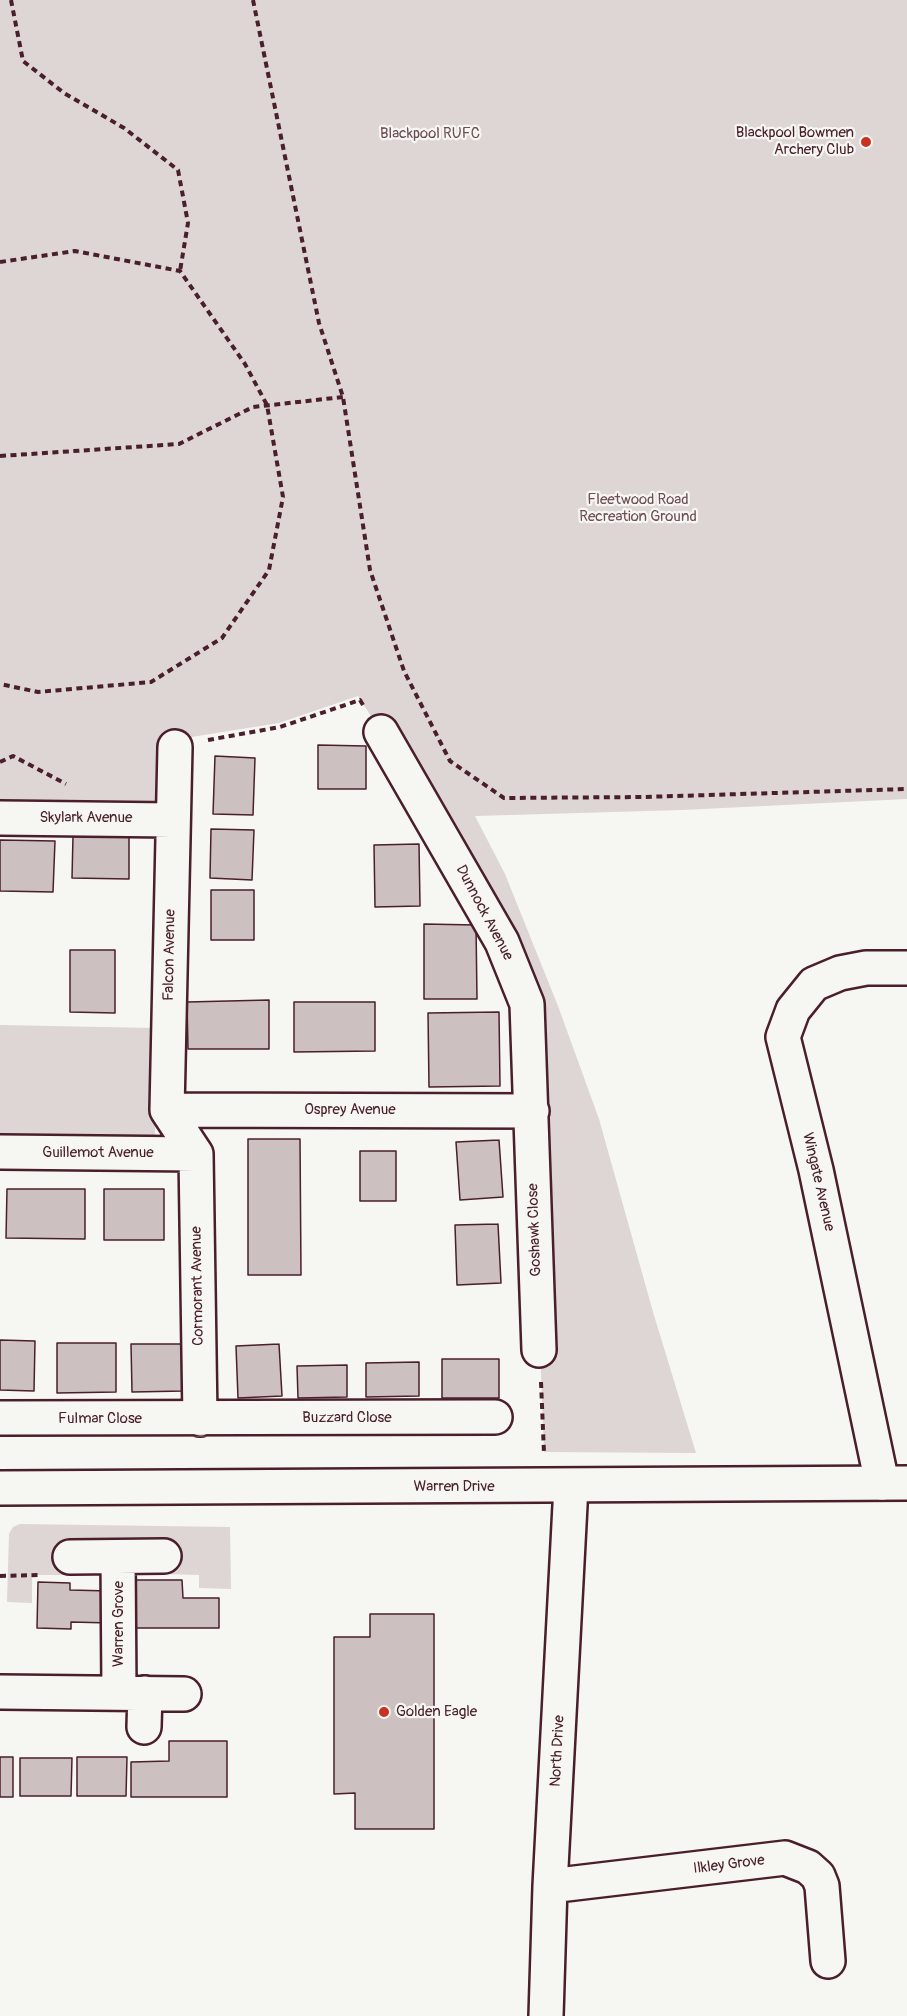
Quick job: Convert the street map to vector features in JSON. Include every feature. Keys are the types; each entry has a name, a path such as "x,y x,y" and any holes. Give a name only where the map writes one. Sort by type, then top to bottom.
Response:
{"street":[{"name":"Dunnock Avenue","path":"381,732 502,942 527,1004 532,1111"},
{"name":"Falcon Avenue","path":"167,1110 175,747"},
{"name":"Skylark Avenue","path":"0,818 172,820"},
{"name":"Wingate Avenue","path":"894,1483 783,1037 793,1010 814,984 840,973 867,968 907,968"},
{"name":"Osprey Avenue","path":"167,1110 532,1111"},
{"path":"167,1110 196,1154"},
{"name":"Goshawk Close","path":"532,1111 540,1350"},
{"name":"Guillemot Avenue","path":"0,1152 196,1154"},
{"name":"Cormorant Avenue","path":"196,1154 200,1419"},
{"name":"Buzzard Close","path":"200,1419 495,1417"},
{"name":"Fulmar Close","path":"0,1418 200,1419"},
{"name":"Warren Drive","path":"0,1488 894,1483"},
{"name":"North Drive","path":"546,2016 558,1486"},
{"path":"70,1557 164,1556"},
{"name":"Warren Grove","path":"118,1557 132,1693 144,1727"},
{"path":"0,1692 184,1694"},
{"name":"Ilkley Grove","path":"550,1886 785,1858 808,1867 818,1876 822,1886 828,1961"}],"path":[{"path":"0,684 38,692 152,682 222,638 269,570 283,497 267,405 244,364 180,270 188,223 178,170 124,129 64,93 22,61 11,0"},
{"path":"253,0 319,323 344,397 370,570 404,671 450,761 504,798 643,797 907,789"},
{"path":"0,262 75,251 180,270"},
{"path":"0,456 179,444 254,407 344,397"},
{"path":"175,747 280,727 360,700 381,732"},
{"path":"540,1350 558,1486"}],"green space":[{"path":"0,0 907,0 907,799 682,810 475,816 505,874 558,1006 599,1119 653,1312 696,1453 544,1452 527,1004 381,732 358,696 279,723 173,740 172,820 0,818"},
{"path":"0,1025 154,1028 155,1141 0,1140"},
{"path":"20,1524 230,1527 231,1589 199,1588 199,1575 165,1574 164,1557 70,1557 70,1575 32,1575 32,1603 7,1602 9,1534 13,1527"}],"building":[{"path":"318,745 366,746 366,789 318,789"},
{"path":"215,756 255,758 253,815 213,814"},
{"path":"211,829 254,830 252,880 210,878"},
{"path":"73,836 129,836 129,879 72,878"},
{"path":"0,840 55,841 53,892 0,891"},
{"path":"419,844 420,906 375,907 374,845"},
{"path":"211,890 254,890 254,940 211,940"},
{"path":"424,924 476,925 477,999 424,999"},
{"path":"70,950 115,950 115,1013 70,1012"},
{"path":"269,1000 269,1049 188,1049 187,1002"},
{"path":"294,1002 375,1002 375,1051 294,1052"},
{"path":"499,1012 500,1086 429,1087 428,1013"},
{"path":"248,1139 300,1139 301,1275 248,1275"},
{"path":"499,1140 503,1197 460,1200 456,1142"},
{"path":"360,1151 396,1151 396,1201 360,1201"},
{"path":"7,1189 85,1189 85,1239 6,1238"},
{"path":"104,1189 164,1189 164,1240 104,1240"},
{"path":"498,1224 501,1283 457,1285 455,1225"},
{"path":"0,1340 35,1341 34,1391 0,1390"},
{"path":"57,1343 116,1343 116,1392 57,1393"},
{"path":"131,1344 184,1344 184,1391 132,1392"},
{"path":"279,1344 282,1396 238,1398 236,1346"},
{"path":"442,1359 499,1359 499,1398 442,1398"},
{"path":"419,1362 419,1396 366,1397 366,1363"},
{"path":"347,1365 347,1397 298,1398 297,1366"},
{"path":"133,1580 182,1580 183,1598 219,1598 219,1628 133,1628"},
{"path":"38,1582 70,1583 70,1590 110,1591 110,1623 71,1622 71,1629 37,1628"},
{"name":"Golden Eagle","path":"370,1614 434,1614 434,1829 355,1829 355,1793 334,1794 334,1637 370,1637"},
{"path":"169,1741 227,1741 227,1797 131,1797 131,1762 169,1761"},
{"path":"0,1757 13,1757 13,1797 0,1797"},
{"path":"77,1757 127,1757 126,1796 77,1796"},
{"path":"20,1758 72,1758 71,1796 20,1796"}],"place":[{"name":"Blackpool Bowmen Archery Club","path":"866,142"},
{"name":"Golden Eagle","path":"384,1712"}],"park label":[{"name":"Blackpool RUFC","path":"430,134"},
{"name":"Fleetwood Road Recreation Ground","path":"638,508"}]}
